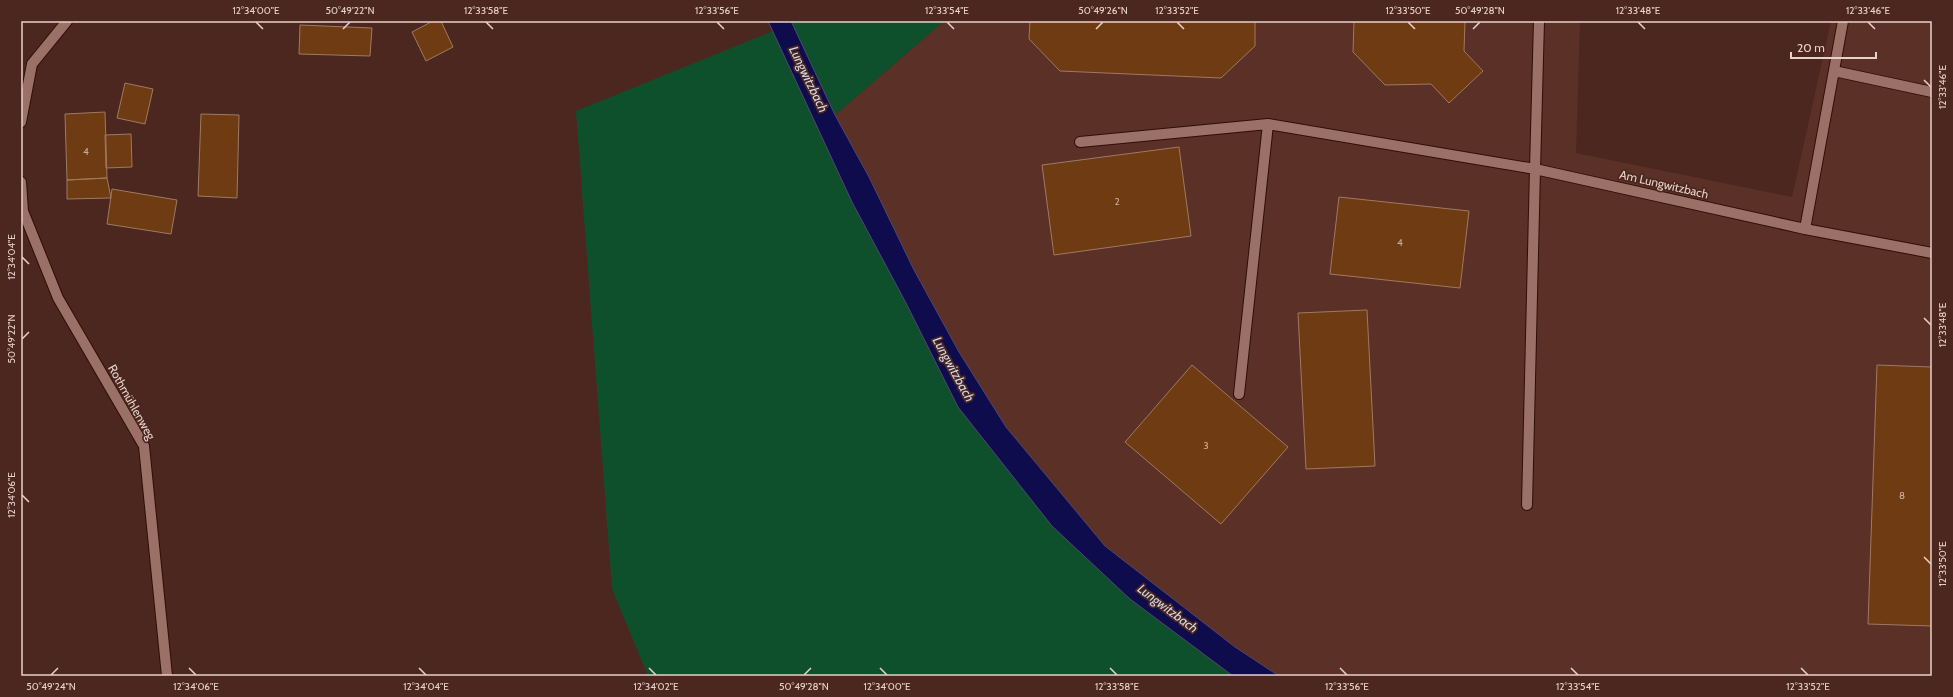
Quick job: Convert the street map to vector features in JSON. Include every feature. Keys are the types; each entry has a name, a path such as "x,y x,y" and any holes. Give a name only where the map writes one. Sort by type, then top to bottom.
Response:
{"street":[{"path":"21,122 32,64 67,21"},
{"path":"1527,505 1539,21"},
{"path":"1805,229 1843,21"},
{"path":"1834,71 1932,92"},
{"path":"1239,394 1268,124"},
{"name":"Am Lungwitzbach","path":"1080,142 1268,124 1535,169 1805,229 1932,253"},
{"name":"Rothmühlenweg","path":"21,182 23,211 58,298 144,446 167,676"}],"shaded area":[{"path":"944,21 1580,21 1576,153 1792,197 1831,21 1932,21 1932,676 1279,676 1235,647 1105,546 1006,427 959,352 914,270 869,177 835,115"}],"green space":[{"path":"791,21 944,21 835,115"},
{"path":"773,31 852,202 906,303 958,407 1052,526 1130,599 1233,676 648,676 612,589 576,111"}],"water":[{"name":"Lungwitzbach","path":"768,21 791,21 835,115 869,177 914,270 959,352 1006,427 1105,546 1235,647 1279,676 1233,676 1130,599 1052,526 958,407 906,303 852,202"}],"building":[{"path":"433,21 441,21 453,47 426,61 412,32"},
{"path":"1030,21 1255,21 1255,46 1221,78 1060,71 1029,39"},
{"path":"1354,21 1465,21 1464,51 1483,71 1449,103 1431,84 1385,85 1353,52"},
{"path":"300,25 372,28 370,56 299,54"},
{"path":"125,83 153,89 145,124 117,118"},
{"path":"105,112 107,178 67,180 65,114"},
{"path":"201,114 239,115 237,198 198,196"},
{"path":"131,134 132,167 106,168 105,135"},
{"path":"1179,147 1191,236 1054,255 1042,165"},
{"path":"107,178 111,198 67,199 67,180"},
{"path":"112,189 177,200 171,234 107,224"},
{"path":"1339,197 1469,211 1460,288 1330,274"},
{"path":"1367,310 1375,466 1306,469 1298,313"},
{"path":"1192,365 1288,447 1221,524 1125,442"},
{"path":"1877,365 1932,367 1932,626 1868,624"}]}
